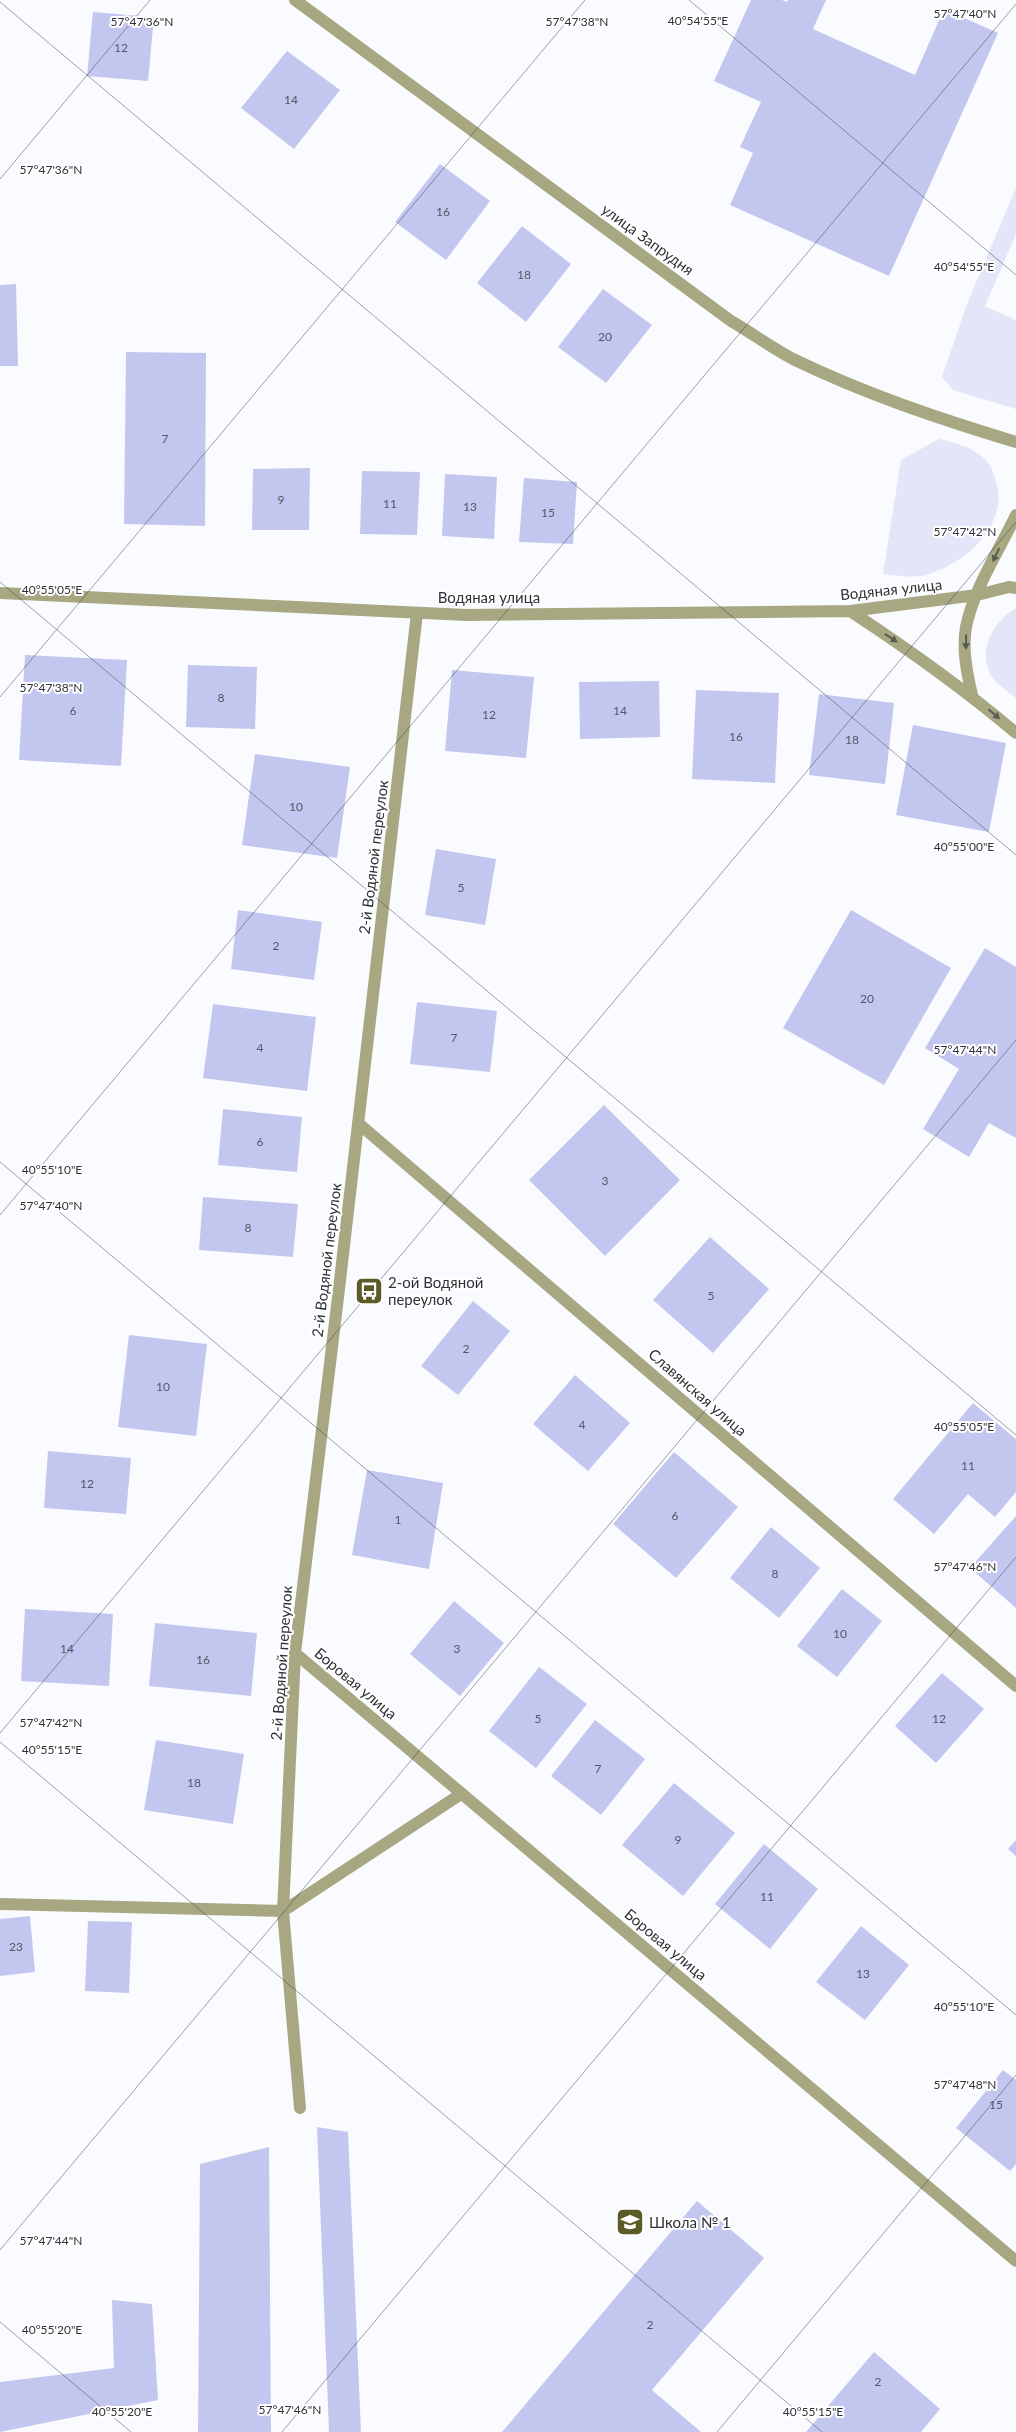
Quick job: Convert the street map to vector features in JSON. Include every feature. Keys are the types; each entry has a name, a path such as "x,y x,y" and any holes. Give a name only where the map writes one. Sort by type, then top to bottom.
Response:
{"street":[{"name":"улица Запрудня","path":"295,0 731,321 784,353 848,384 934,417 1016,442"},
{"path":"972,696 966,665 966,628 977,595 1016,515"},
{"name":"Водяная улица","path":"0,593 467,615 850,611 977,595 1010,587 1016,588"},
{"path":"850,611 918,655 972,696 1016,733"},
{"name":"2-й Водяной переулок","path":"300,2108 283,1912 294,1653 414,660 417,613"},
{"name":"Славянская улица","path":"358,1123 1016,1686"},
{"name":"Боровая улица","path":"294,1653 1016,2261"},
{"path":"0,1904 283,1912 461,1794"}],"shaded area":[{"path":"1016,188 1016,234 985,306 1016,320 1016,409 953,390 942,377 967,304"},
{"path":"939,439 960,444 973,450 990,465 998,495 997,512 990,527 980,541 953,564 917,577 883,574 901,460"},
{"path":"1016,608 1016,698 1000,686 992,677 987,667 986,647 989,638 1000,621"}],"building":[{"path":"751,0 782,0 787,2 788,0 826,0 813,29 915,75 944,9 998,33 889,276 730,205 753,153 740,147 761,102 714,81"},
{"path":"93,12 154,17 148,81 87,76"},
{"path":"287,51 340,90 294,149 241,108"},
{"path":"440,164 490,201 446,260 395,222"},
{"path":"522,226 571,264 526,322 477,283"},
{"path":"16,284 18,366 0,366 0,285"},
{"path":"603,289 652,325 606,383 558,347"},
{"path":"126,352 206,353 205,526 124,524"},
{"path":"310,468 309,530 252,530 253,469"},
{"path":"362,471 420,472 417,535 360,534"},
{"path":"445,474 497,477 494,539 442,536"},
{"path":"524,478 577,482 573,544 519,542"},
{"path":"25,655 127,660 121,766 19,760"},
{"path":"188,665 257,667 255,729 186,727"},
{"path":"452,670 534,677 526,758 445,751"},
{"path":"659,681 660,737 580,739 579,682"},
{"path":"696,690 779,693 775,783 692,779"},
{"path":"819,694 894,703 885,784 809,775"},
{"path":"913,725 1006,743 989,832 896,815"},
{"path":"255,754 350,767 337,858 242,845"},
{"path":"436,849 496,859 485,925 425,915"},
{"path":"238,910 322,922 314,980 231,969"},
{"path":"851,910 951,968 884,1085 783,1028"},
{"path":"985,948 1016,967 1016,1138 989,1123 969,1157 923,1129 959,1069 925,1048"},
{"path":"417,1002 497,1011 490,1072 410,1064"},
{"path":"213,1004 316,1017 307,1091 203,1078"},
{"path":"604,1105 680,1180 605,1256 529,1180"},
{"path":"223,1109 302,1117 297,1172 218,1165"},
{"path":"203,1197 298,1204 293,1257 199,1250"},
{"path":"710,1237 769,1289 713,1353 653,1300"},
{"path":"473,1301 510,1331 458,1395 421,1366"},
{"path":"129,1335 207,1344 196,1436 118,1427"},
{"path":"575,1375 630,1423 588,1471 533,1424"},
{"path":"973,1403 1016,1439 1016,1492 995,1517 968,1494 934,1534 893,1499"},
{"path":"48,1451 131,1458 126,1514 44,1508"},
{"path":"674,1452 738,1507 676,1578 613,1524"},
{"path":"367,1470 443,1483 429,1569 352,1555"},
{"path":"1016,1516 1016,1608 970,1568"},
{"path":"771,1527 820,1568 779,1618 730,1578"},
{"path":"842,1589 882,1621 837,1677 797,1646"},
{"path":"454,1601 504,1643 460,1696 410,1654"},
{"path":"25,1609 113,1614 109,1686 21,1681"},
{"path":"155,1623 257,1633 251,1696 149,1686"},
{"path":"539,1667 587,1704 536,1768 489,1731"},
{"path":"942,1673 984,1709 936,1763 895,1726"},
{"path":"595,1720 645,1759 601,1815 551,1776"},
{"path":"156,1740 244,1754 233,1824 144,1810"},
{"path":"674,1783 735,1833 683,1896 622,1845"},
{"path":"1016,1840 1016,1856 1008,1849"},
{"path":"764,1844 818,1889 770,1949 715,1904"},
{"path":"30,1916 35,1972 0,1976 0,1919"},
{"path":"88,1921 132,1922 129,1993 85,1991"},
{"path":"861,1926 909,1965 865,2020 816,1982"},
{"path":"1003,2070 1016,2080 1016,2164 1010,2171 956,2128"},
{"path":"317,2127 348,2132 361,2432 329,2432"},
{"path":"269,2147 271,2432 198,2432 200,2164"},
{"path":"697,2201 764,2258 652,2390 701,2432 502,2432"},
{"path":"112,2300 152,2304 158,2400 0,2432 0,2382 114,2368"},
{"path":"874,2352 940,2409 921,2432 806,2432"}],"place":[{"name":"2-ой Водяной переулок","path":"369,1291"},
{"name":"Школа № 1","path":"630,2222"}]}
